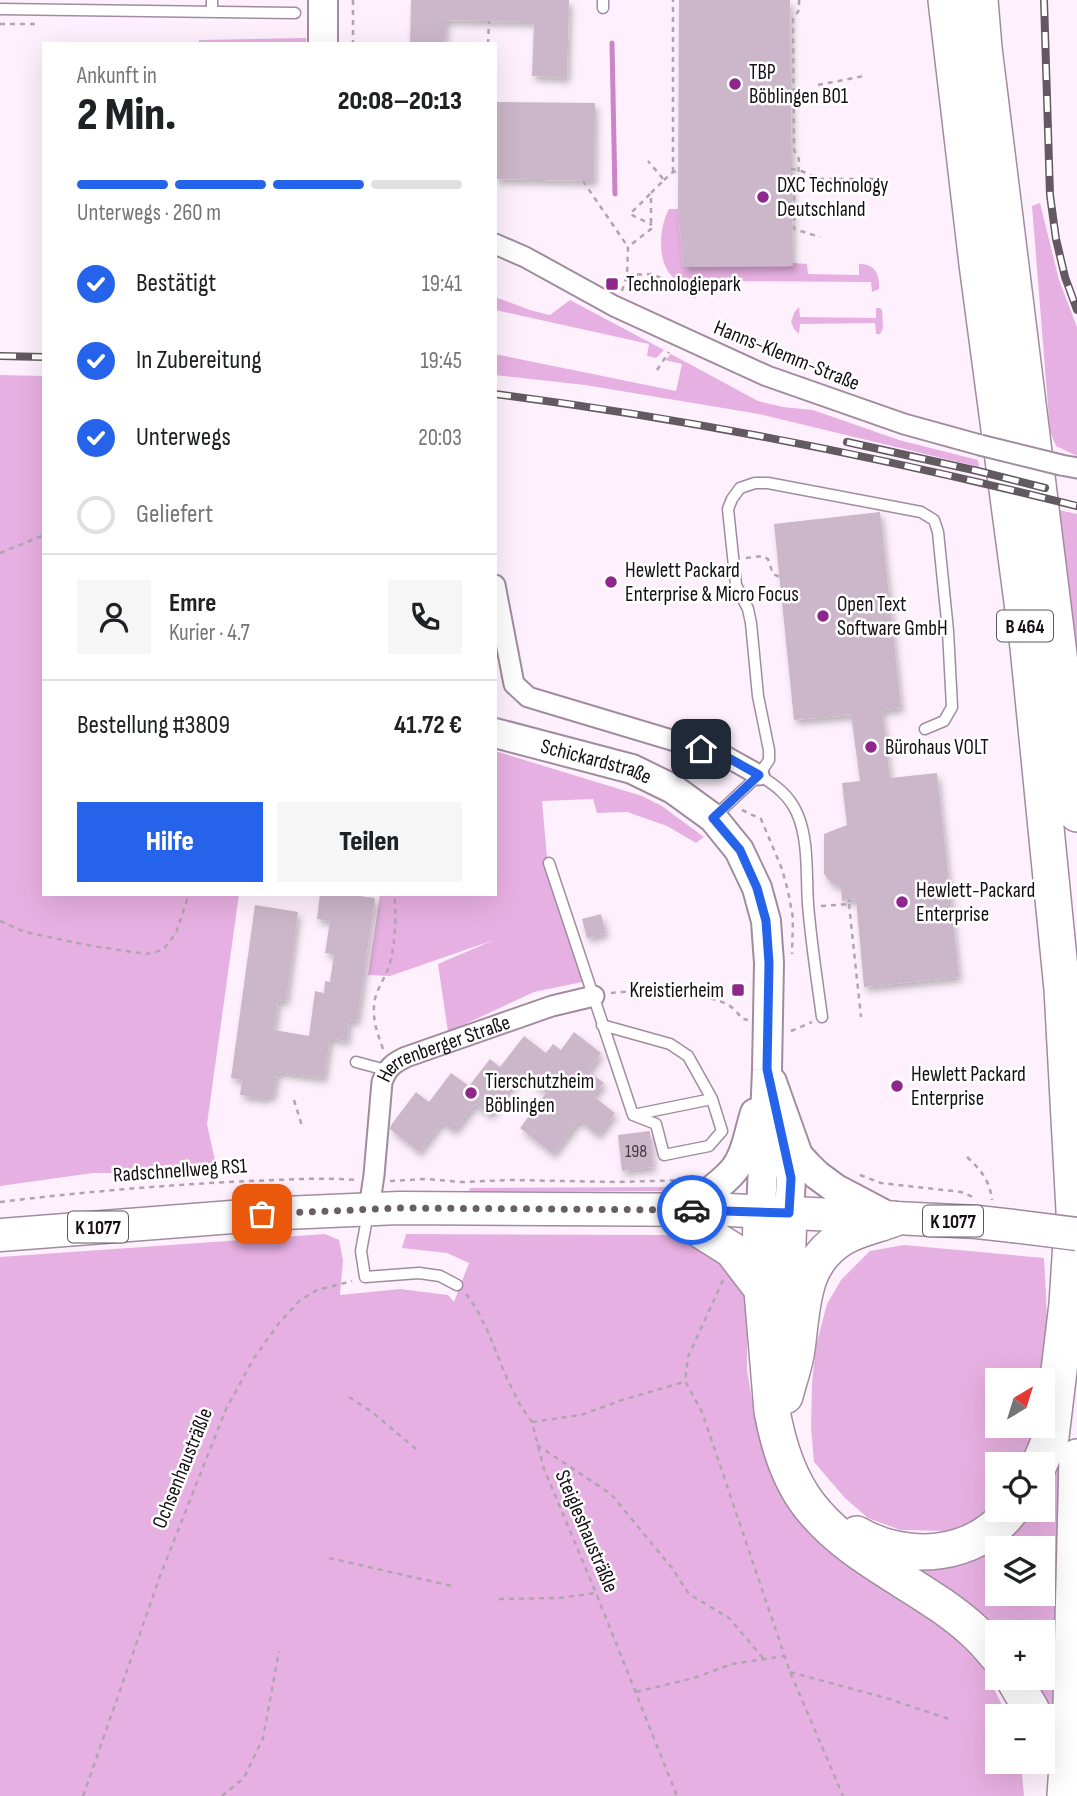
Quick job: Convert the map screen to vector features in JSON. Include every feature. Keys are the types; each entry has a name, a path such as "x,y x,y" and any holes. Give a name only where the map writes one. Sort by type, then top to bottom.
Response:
{"highway":[{"name":"B 464","path":"946,0 975,250 1028,647 1062,989 1077,1266"},
{"name":"B 464","path":"980,0 985,61 1077,814"},
{"path":"687,1194 697,1228 732,1250 761,1288"},
{"path":"775,1212 760,1268 761,1288 772,1411 776,1433 790,1473 807,1503 825,1524 851,1546 950,1611 985,1642"},
{"path":"775,1212 785,1396 791,1443 800,1469 823,1506 839,1522 868,1541 907,1551 946,1551 977,1541 1001,1522"},
{"path":"785,1396 796,1352 805,1291 815,1264 841,1239 893,1219"},
{"name":"B 464","path":"1065,1796 1070,1705 1055,1453 1075,1221"},
{"path":"1048,1774 1051,1796"}],"main road":[{"name":"K 1077","path":"0,1235 196,1219 366,1194 687,1194 775,1212 977,1222 1003,1215 1075,1221"}],"street":[{"path":"323,0 323,42"},
{"name":"Hanns-Klemm-Straße","path":"497,245 526,257 614,306 767,376 904,424 1069,467"},
{"name":"Schickardstraße","path":"497,595 514,684 528,697 725,756 759,775"},
{"name":"Schickardstraße","path":"497,734 632,769 673,789 713,818 740,850 757,888 766,921 769,963 780,1027 767,1069 775,1212"},
{"name":"Herrenberger Straße","path":"366,1194 374,1175 382,1082 388,1068 406,1057 565,1002 594,996"},
{"path":"687,1194 713,1190 733,1171 746,1144 767,1069"},
{"path":"767,1069 798,1154 817,1175 836,1189 893,1219"}],"lane":[{"path":"212,0 212,12"},
{"path":"0,9 295,13"},
{"path":"713,818 759,775 769,760 758,696 751,623 748,609 736,584 733,559 728,509 740,488 768,483 921,512 934,520 938,532 948,631 952,707 944,721 925,729"},
{"path":"759,775 778,787 792,803 803,833 808,907 822,1017"},
{"path":"549,863 602,1025 633,1115 656,1124 664,1155 709,1146 722,1131 712,1099 688,1056 670,1044 602,1025"},
{"path":"356,1062 388,1068"},
{"path":"633,1115 712,1099"},
{"path":"366,1194 361,1251 365,1277 419,1273 440,1276 457,1285"}],"path":[{"path":"353,0 353,42"},
{"path":"652,225 630,215 675,171 673,0"},
{"path":"799,0 799,10 793,19 794,150 799,159 798,182 794,189 794,229 820,237"},
{"path":"488,42 489,21"},
{"path":"818,85 864,76"},
{"path":"648,161 664,180"},
{"path":"791,169 820,180 873,179"},
{"path":"583,181 628,247 627,275 614,306"},
{"path":"628,247 651,229 651,193"},
{"path":"627,275 653,274 700,299"},
{"path":"0,553 42,536"},
{"path":"733,559 762,556 768,559 773,574 780,577"},
{"path":"0,921 25,932 146,954 163,950 176,933 188,896"},
{"path":"388,1068 375,1028 374,1007 375,996 391,961 396,906 394,896"},
{"path":"808,907 849,902 861,1017"},
{"path":"594,996 628,992 691,996 724,1003 743,1019 780,1027 822,1017"},
{"path":"294,1100 302,1126"},
{"path":"967,1157 986,1177 1003,1215"},
{"name":"Radschnellweg RS1","path":"0,1202 216,1182 296,1179 366,1194"},
{"path":"389,1181 682,1181 687,1194"},
{"path":"732,1250 727,1272 688,1357 685,1381 702,1412 790,1672 843,1796"},
{"name":"Ochsenhausträßle","path":"83,1796 160,1576 226,1409 254,1358 299,1301 317,1290 365,1277"},
{"name":"Steigleshausträßle","path":"457,1285 476,1308 509,1383 520,1405 533,1422 544,1469 677,1796"},
{"path":"533,1422 581,1415 685,1381"},
{"path":"349,1397 372,1412 416,1449"},
{"path":"537,1445 611,1494 672,1568 689,1594 729,1618 763,1658"},
{"path":"329,1558 452,1586"},
{"path":"499,1600 560,1598 596,1592"},
{"path":"222,1796 244,1778 263,1738 279,1651"},
{"path":"636,1692 694,1678 732,1664 785,1656"},
{"path":"790,1672 886,1698 949,1719"}],"shaded area":[{"path":"306,38 306,42 199,42"},
{"path":"1040,203 1059,280 1077,327 1077,456 1056,446 1050,431 1032,206"},
{"path":"669,209 678,209 683,266 792,266 793,263 807,264 808,274 859,275 859,264 864,264 875,271 879,279 879,289 872,292 871,282 681,283 666,267 661,248 665,217"},
{"path":"497,298 550,315 570,300 664,350 656,358 647,356 649,344 497,310"},
{"path":"799,307 800,317 876,318 876,308 880,308 883,328 880,334 876,334 875,323 800,324 799,334 791,322"},
{"path":"497,354 676,391 682,364 665,360 671,354 758,401 813,410 899,440 978,460 979,467 759,414 585,385 497,375"},
{"path":"0,375 42,376 42,896 239,896 207,1124 216,1165 175,1173 93,1173 0,1186"},
{"path":"1059,510 1077,514 1077,655"},
{"path":"497,752 642,796 662,806 704,837 696,843 667,826 627,812 597,813 593,799 542,801 548,869 587,981 534,992 448,1032 438,964 494,940 390,976 368,975 380,896 497,896"},
{"path":"700,1182 689,1190 676,1191 469,1192 470,1188 677,1187"},
{"path":"325,1234 339,1240 343,1260 340,1295 400,1289 448,1295 454,1302 469,1263 447,1253 402,1248 406,1234 665,1235 684,1238 718,1257 742,1285 747,1313 747,1370 757,1428 780,1492 817,1541 954,1635 985,1671 985,1690 994,1690 1002,1704 985,1704 985,1774 1022,1774 1024,1796 0,1796 0,1257"},
{"path":"904,1245 1044,1258 1047,1335 1045,1368 985,1368 985,1438 1032,1438 1029,1452 985,1452 985,1510 974,1521 950,1531 900,1530 868,1518 845,1498 814,1462 811,1428 812,1383 816,1346 827,1304 841,1280 870,1251"},
{"path":"1059,1441 1064,1501 1055,1655 1055,1620 985,1620 985,1624 882,1555 985,1522 1055,1522 1054,1452"},
{"path":"1027,1690 1053,1690 1052,1704 1034,1704"}],"building":[{"path":"411,0 569,0 567,78 532,76 534,22 446,20 445,42 410,42"},
{"name":"TBP Böblingen B01","path":"679,0 790,0 793,266 683,267 678,209"},
{"path":"497,102 595,103 594,181 497,179"},
{"name":"Bürohaus VOLT","path":"880,512 901,708 882,710 890,778 937,773 959,977 864,987 856,899 842,901 841,886 832,884 824,874 824,834 847,825 842,783 860,781 851,715 794,720 774,524"},
{"path":"320,896 375,898 357,1021 349,1020 347,1041 330,1038 324,1078 277,1072 273,1097 266,1096 266,1099 240,1095 242,1080 231,1078 255,905 298,912 286,1001 278,1000 274,1030 309,1036 315,991 324,993 325,981 330,982 334,954 325,953 330,921 317,919"},
{"path":"601,914 606,933 587,938 582,919"},
{"name":"Tierschutzheim Böblingen","path":"574,1032 601,1053 588,1071 604,1083 593,1096 615,1113 598,1135 579,1120 553,1154 520,1128 546,1093 521,1074 490,1115 475,1104 454,1131 442,1122 419,1152 390,1129 416,1092 429,1102 451,1073 469,1086 490,1059 500,1067 524,1036 546,1053 553,1044 561,1050"},
{"path":"650,1131 653,1167 622,1171 618,1135"}],"waterway":[{"path":"612,43 615,194"}],"railway":[{"path":"1044,0 1050,195 1056,239 1065,277 1077,310"},
{"path":"0,356 42,357"},
{"path":"497,394 642,415 788,441 1077,506"},
{"path":"847,442 1045,488"}],"way so far":[{"path":"262,1214 399,1208 692,1210"}],"place":[{"name":"TBP Böblingen B01","path":"735,84"},
{"name":"DXC Technology Deutschland","path":"763,197"},
{"name":"Technologiepark","path":"612,284"},
{"name":"Hewlett Packard Enterprise & Micro Focus","path":"611,582"},
{"name":"Open Text Software GmbH","path":"823,616"},
{"name":"Bürohaus VOLT","path":"871,747"},
{"name":"Hewlett-Packard Enterprise","path":"902,902"},
{"name":"Kreistierheim","path":"738,990"},
{"name":"Hewlett Packard Enterprise","path":"897,1086"},
{"name":"Tierschutzheim Böblingen","path":"471,1093"}],"route":[{"path":"692,1210 789,1213 791,1178 767,1069 769,963 766,921 757,888 740,850 713,818 759,775 725,756 701,749"}]}
